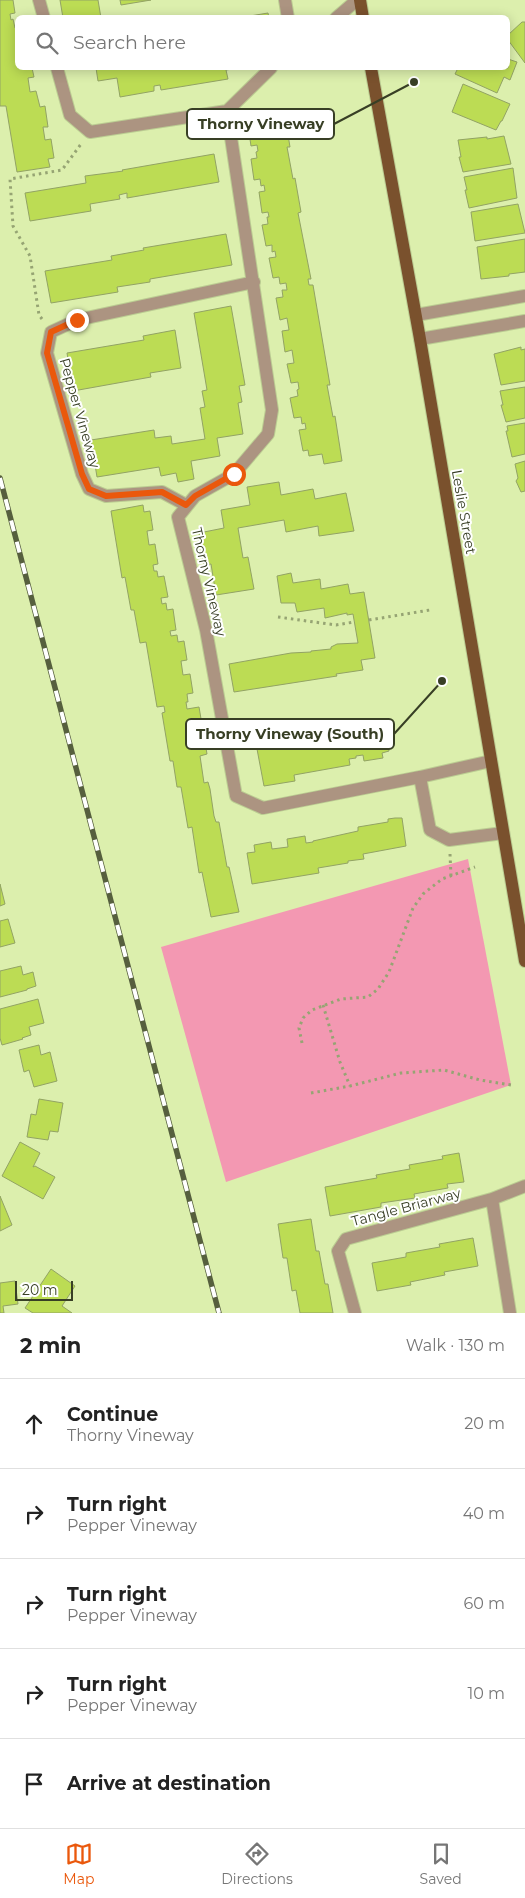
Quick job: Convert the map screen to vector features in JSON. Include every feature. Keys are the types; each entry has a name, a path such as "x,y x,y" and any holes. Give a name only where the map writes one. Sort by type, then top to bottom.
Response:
{"main road":[{"path":"359,0 362,15"},
{"name":"Leslie Street","path":"371,70 416,314 525,961"}],"street":[{"path":"39,0 43,15"},
{"path":"284,0 287,15"},
{"path":"340,15 359,0"},
{"path":"58,70 70,115 90,132 227,111 269,70"},
{"path":"186,505 195,496 234,474 268,434 272,410 227,111"},
{"path":"51,332 77,320 254,282"},
{"path":"416,314 525,296"},
{"path":"420,339 525,322"},
{"name":"Pepper Vineway","path":"51,332 47,353 82,474 89,489 106,496 162,492 186,505"},
{"name":"Thorny Vineway","path":"186,505 178,517 206,630 236,796 263,808 491,761"},
{"path":"420,777 430,830 449,840 503,833"},
{"name":"Tangle Briarway","path":"355,1313 338,1251 346,1239 492,1200 525,1186"},
{"path":"492,1200 510,1313"}],"path":[{"path":"51,332 39,315 30,256 13,226 10,179 62,170 90,132"},
{"path":"369,620 430,610"},
{"path":"278,617 336,625 354,622"},
{"path":"449,840 451,876"},
{"path":"302,1043 299,1028 303,1018 312,1010 342,999 368,996 378,989 389,972 413,908 423,894 442,879 475,867"},
{"path":"323,1005 340,1062 350,1086"},
{"path":"311,1093 350,1086 401,1072 444,1070 480,1080 511,1085"}],"shaded area":[{"path":"468,859 511,1085 226,1182 161,947"}],"building":[{"path":"0,0 13,0 15,13 10,14 15,28 15,70 32,70 34,77 28,78 30,92 36,91 40,107 45,106 48,127 43,127 45,140 51,139 54,158 48,159 50,167 17,172 6,106 0,106"},
{"path":"60,0 98,0 100,15 62,15"},
{"path":"120,0 151,0 121,5"},
{"path":"522,22 525,22 525,63 510,43 510,33"},
{"path":"510,60 517,62 510,80 504,77 497,93 455,74 457,70 510,70"},
{"path":"96,70 226,70 228,79 161,90 160,85 154,86 154,91 120,97 117,78 98,81"},
{"path":"463,84 510,104 496,130 452,112"},
{"path":"284,111 290,147 287,147 293,179 295,178 301,212 298,213 311,279 308,279 309,285 313,285 330,385 327,385 333,417 335,416 342,461 324,464 322,454 309,456 308,450 303,451 299,430 306,429 305,423 302,424 301,417 294,418 290,398 298,396 298,382 291,383 287,364 294,363 292,350 285,352 282,331 289,330 287,318 280,320 276,298 283,297 282,290 287,290 286,283 280,284 279,277 273,278 269,258 276,257 275,251 272,252 272,245 266,246 262,225 268,224 267,217 269,217 268,212 262,213 259,192 265,191 264,185 261,186 260,179 254,180 251,159 257,158 256,152 258,151 257,145 251,146 248,126 254,125 252,118"},
{"path":"504,136 511,164 463,172 459,157 461,157 458,140 487,137 487,139"},
{"path":"214,154 219,182 127,198 127,193 119,195 120,199 90,204 91,211 30,221 25,193 86,183 85,176"},
{"path":"513,168 517,198 469,208 464,177"},
{"path":"518,204 525,233 475,241 471,212"},
{"path":"226,234 232,265 150,279 150,282 117,287 118,292 51,303 45,271 112,260 111,256 144,250 143,248"},
{"path":"525,239 525,272 481,279 477,247"},
{"path":"231,306 245,385 239,386 242,402 238,403 243,434 217,438 220,456 191,461 194,479 178,482 176,473 161,476 159,467 97,477 91,440 154,430 155,438 171,436 172,444 205,439 200,408 205,407 202,391 207,390 194,313"},
{"path":"175,330 181,368 150,373 151,377 73,391 67,353 144,340 143,336"},
{"path":"521,347 521,350 525,349 525,381 501,385 494,354"},
{"path":"525,387 525,418 506,422 501,405 503,405 500,391"},
{"path":"525,423 525,454 512,457 506,431 508,431 507,426"},
{"path":"525,461 525,491 521,492 516,481 518,478 515,464"},
{"path":"279,482 281,495 313,489 315,499 346,493 354,531 319,536 318,526 286,532 284,520 238,528 243,558 248,557 254,589 216,595 211,564 204,565 199,533 224,528 221,510 250,505 247,487"},
{"path":"143,505 144,512 150,511 153,530 147,531 149,545 155,544 158,564 153,565 154,571 157,571 158,577 164,576 168,597 161,598 162,604 166,603 167,610 173,609 176,630 170,631 171,636 177,635 178,642 184,641 187,660 181,661 183,675 190,674 193,693 187,694 187,709 199,707 207,754 200,756 204,783 208,782 214,816 216,822 219,822 227,867 229,867 239,912 211,917 202,872 199,873 192,827 188,828 181,787 177,787 173,761 170,761 162,713 165,712 164,706 157,707 146,642 140,643 125,577 122,578 111,511"},
{"path":"291,573 293,583 320,579 321,589 348,584 350,594 364,592 375,658 361,660 363,670 336,674 337,676 234,692 229,664 291,653 331,649 331,647 337,644 358,643 353,614 347,615 347,613 325,618 324,608 297,612 295,603 281,603 277,576"},
{"path":"385,719 389,751 382,753 383,758 364,761 363,755 356,756 356,758 349,759 350,765 294,775 295,781 264,786 257,749 288,744 287,737"},
{"path":"402,818 406,846 363,854 364,859 318,868 319,873 252,884 247,853 255,852 254,845 271,842 272,849 288,847 287,839 305,836 306,843 313,842 358,831 358,827 388,822 388,819"},
{"path":"0,884 5,904 0,906"},
{"path":"8,919 15,943 0,947 0,921"},
{"path":"21,966 23,975 33,972 36,986 0,997 0,971"},
{"path":"38,999 44,1023 29,1027 31,1035 2,1045 0,1038 0,1009"},
{"path":"39,1045 41,1055 50,1052 57,1081 34,1087 29,1070 24,1072 19,1050"},
{"path":"39,1099 63,1103 58,1132 50,1131 48,1140 27,1137 31,1114 36,1115"},
{"path":"20,1142 40,1153 33,1167 35,1166 55,1177 43,1199 2,1176"},
{"path":"459,1153 464,1182 447,1184 448,1188 414,1194 415,1198 381,1203 381,1207 330,1216 325,1187 377,1178 376,1175 410,1169 409,1165 443,1159 442,1156"},
{"path":"0,1196 12,1225 0,1231"},
{"path":"311,1219 316,1251 319,1251 325,1284 328,1284 333,1313 300,1313 296,1290 292,1291 287,1258 283,1258 278,1224"},
{"path":"473,1238 478,1266 444,1272 445,1275 410,1282 411,1285 377,1291 372,1263 406,1257 406,1253 440,1247 439,1244"},
{"path":"51,1269 75,1286 62,1306 72,1313 33,1313 25,1308"},
{"path":"15,1281 18,1304 3,1306 4,1313 0,1313 0,1283"}],"railway":[{"path":"0,478 219,1313"}],"place":[{"name":"Thorny Vineway","path":"414,82"},
{"name":"Thorny Vineway (South)","path":"442,681"}],"route":[{"path":"77,320 51,332 47,353 82,474 89,489 106,496 140,492 162,492 186,505 195,496 234,474"}]}
